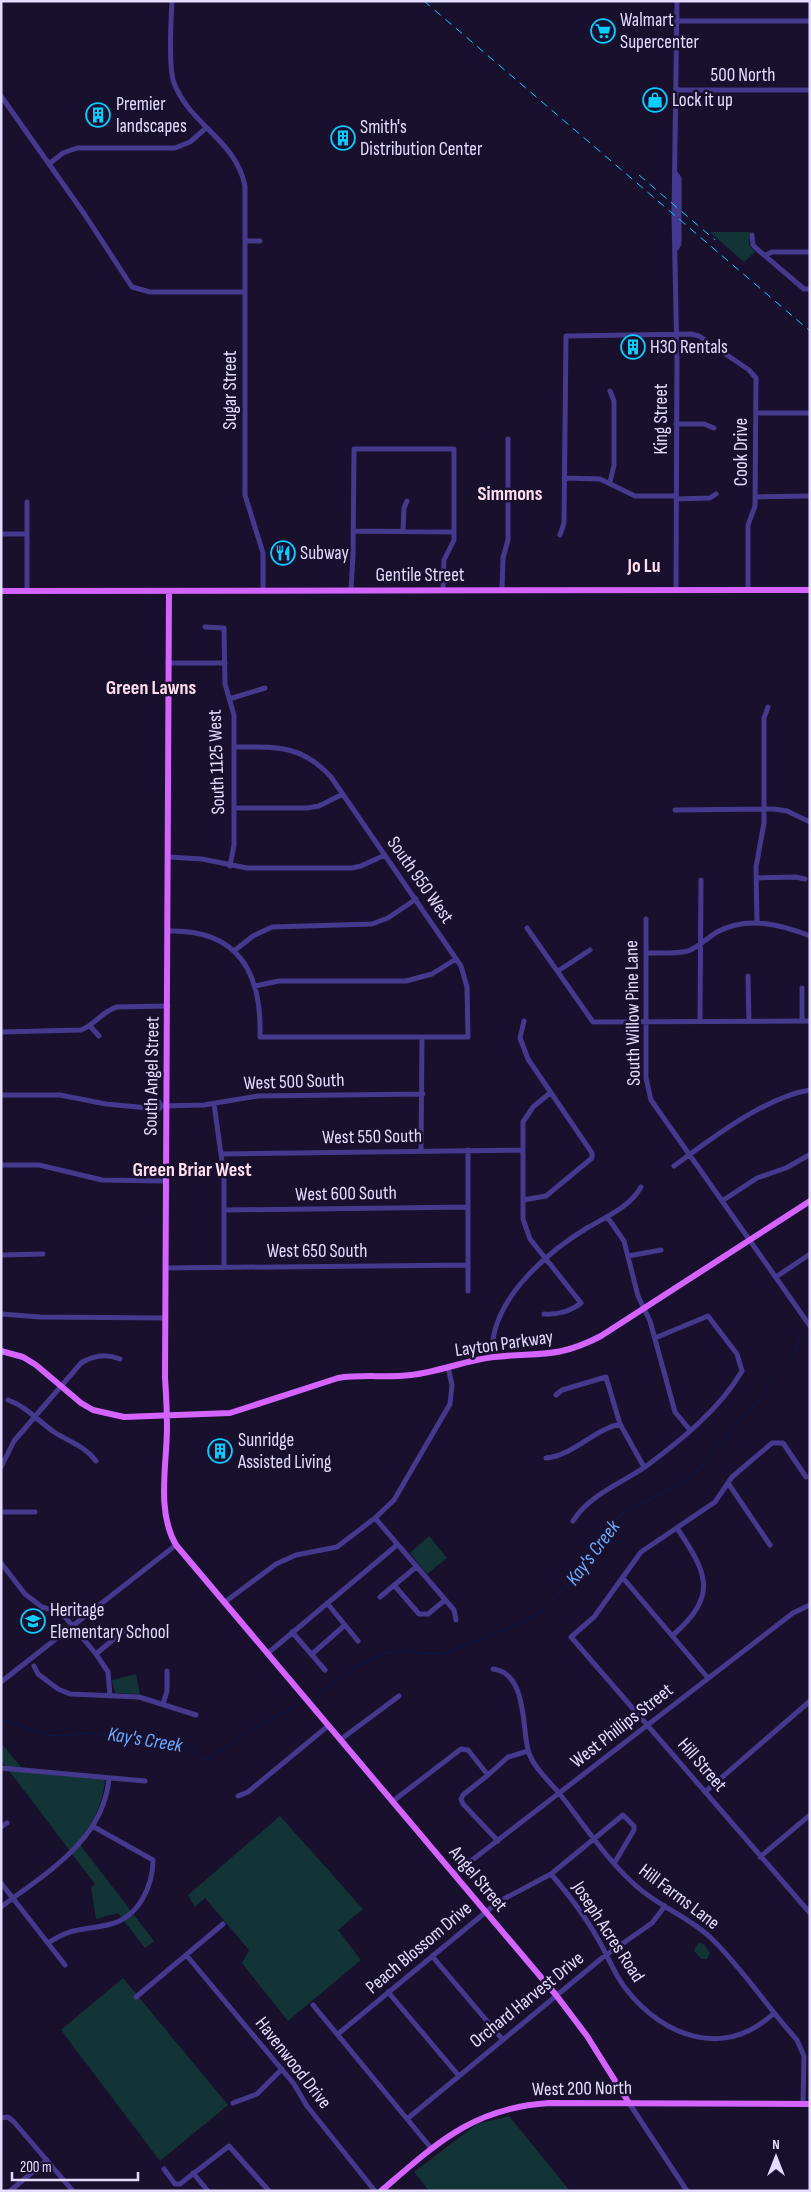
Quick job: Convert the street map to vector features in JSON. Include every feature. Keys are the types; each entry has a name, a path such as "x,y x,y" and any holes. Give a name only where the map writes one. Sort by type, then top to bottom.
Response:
{"main road":[{"name":"Gentile Street","path":"1,591 810,590"},
{"name":"South Angel Street","path":"169,591 168,1006 164,1106 167,1416 165,1509 168,1527 176,1545 225,1602"},
{"name":"Layton Parkway","path":"1,1351 23,1357 81,1403 107,1414 124,1417 230,1413 338,1378 411,1375 493,1357 549,1355 580,1347 644,1309 810,1201"},
{"name":"Angel Street","path":"225,1602 556,1995 587,2036 629,2103"},
{"name":"West 200 North","path":"380,2191 431,2148 465,2125 508,2108 549,2103 806,2104"}],"street":[{"name":"Sugar Street","path":"172,1 173,80 180,97 238,163 245,186 245,495 263,553 263,591"},
{"name":"King Street","path":"676,1 676,174 674,215 676,249 676,589"},
{"path":"676,21 810,21"},
{"name":"500 North","path":"676,90 810,90"},
{"path":"1,96 120,267 125,279 139,290 150,292 245,292"},
{"path":"49,164 63,153 76,148 181,146 190,142 206,128"},
{"path":"752,235 754,245 807,289"},
{"path":"245,241 260,241"},
{"path":"766,255 772,252 810,252"},
{"name":"Cook Drive","path":"676,335 691,334 705,340 755,374 755,497 754,512 748,525 748,589"},
{"path":"560,535 564,523 566,336 676,335"},
{"path":"610,391 614,401 614,465 610,482"},
{"path":"756,413 810,413"},
{"path":"676,424 704,424 714,428"},
{"path":"502,590 503,558 508,540 508,439"},
{"path":"350,590 354,531 354,448 454,449 454,532 451,548 444,560 442,590"},
{"path":"564,478 593,478 610,482 624,492 635,496 710,498 716,494"},
{"path":"755,497 810,496"},
{"path":"403,531 404,508 407,501"},
{"path":"26,502 27,591"},
{"path":"354,531 454,532"},
{"path":"1,534 27,534"},
{"name":"South 1125 West","path":"205,627 224,628 225,684 234,715 234,845 230,866"},
{"path":"168,663 225,663"},
{"path":"229,699 266,688"},
{"path":"756,922 756,878 764,809 764,718 768,707"},
{"name":"South 950 West","path":"234,747 278,747 298,751 319,764 343,794 456,959 464,974 467,987 468,1037 422,1037"},
{"path":"234,808 308,808 319,806 343,794"},
{"path":"675,810 683,813 764,809 787,811 810,822"},
{"path":"169,857 202,859 230,866 352,868 362,866 385,855"},
{"path":"756,878 796,877 805,879"},
{"path":"700,1021 701,880"},
{"path":"234,951 253,936 272,927 372,924 388,918 416,899"},
{"name":"South Willow Pine Lane","path":"646,919 646,1078 651,1100 748,1241 810,1326"},
{"path":"646,953 684,952 730,926 756,922 796,930 810,936"},
{"path":"527,928 593,1022 810,1020"},
{"path":"168,930 198,931 220,940 234,951 255,986 261,1011 260,1037 422,1037 421,1151"},
{"path":"558,971 590,950"},
{"path":"255,986 280,981 406,981 432,974 456,959"},
{"path":"748,976 749,1021"},
{"path":"802,988 802,1020"},
{"path":"1,1032 70,1032 90,1026 104,1013 117,1007 168,1006"},
{"path":"523,1200 546,1196 592,1158 592,1153 550,1094 522,1048 520,1038 524,1022"},
{"path":"90,1026 99,1036"},
{"path":"674,1166 689,1154 751,1114 784,1097 810,1090"},
{"name":"West 500 South","path":"1,1095 60,1095 117,1106 146,1106 149,1109 159,1109 164,1106 214,1104 258,1096 423,1094"},
{"path":"544,1314 555,1314 576,1307 581,1303 526,1233 523,1219 523,1122 533,1107 550,1094"},
{"path":"214,1104 222,1154 224,1267"},
{"path":"468,1150 468,1290"},
{"name":"West 550 South","path":"222,1154 522,1150"},
{"path":"722,1202 757,1178 786,1168 810,1155"},
{"path":"1,1164 39,1165 102,1180 166,1181"},
{"path":"493,1339 494,1327 516,1287 546,1260 582,1232 608,1218 637,1194 641,1187"},
{"name":"West 600 South","path":"224,1210 468,1207"},
{"path":"608,1218 624,1241 638,1296 655,1338 675,1412 690,1430"},
{"path":"628,1256 661,1250"},
{"path":"1,1255 43,1254"},
{"path":"776,1277 810,1254"},
{"name":"West 650 South","path":"166,1268 468,1265"},
{"path":"1,1314 40,1317 166,1318"},
{"path":"573,1521 580,1510 594,1498 644,1467 690,1430 732,1388 742,1371 737,1354 708,1316 655,1338"},
{"path":"2,1463 14,1440 81,1363 101,1355 120,1359"},
{"path":"225,1602 276,1564 296,1555 337,1547 375,1518 394,1500 450,1404 452,1384 448,1367"},
{"path":"556,1394 562,1390 606,1377 620,1424 644,1467"},
{"path":"8,1400 18,1403 56,1433 83,1446 96,1461"},
{"path":"546,1458 562,1454 600,1432 620,1424"},
{"path":"708,1678 623,1578 641,1552 707,1508 721,1495 728,1483 772,1443 777,1441 783,1442 806,1478"},
{"path":"728,1483 770,1545"},
{"path":"1,1512 35,1512"},
{"path":"375,1518 454,1610 456,1620"},
{"path":"673,1635 696,1610 703,1587 700,1564 677,1528"},
{"path":"268,1653 397,1544"},
{"path":"1,1682 32,1663 73,1627 176,1545"},
{"path":"1,1563 24,1594 42,1607 58,1612 96,1654 108,1672 110,1696"},
{"path":"380,1598 416,1567"},
{"name":"Hill Street","path":"623,1578 594,1617 571,1637 810,1913"},
{"path":"394,1585 419,1614 428,1614 445,1600"},
{"path":"327,1603 358,1641"},
{"name":"West Phillips Street","path":"454,1874 792,1613 810,1605"},
{"path":"312,1654 345,1625"},
{"path":"96,1654 127,1628"},
{"path":"292,1632 325,1670"},
{"path":"32,1663 41,1671 41,1675 58,1689 70,1694 139,1697 196,1715"},
{"name":"Hill Farms Lane","path":"493,1669 507,1676 520,1697 528,1751 559,1794 633,1883 693,1923 712,1939 774,2013 802,2050 806,2104"},
{"path":"163,1704 168,1683 167,1671"},
{"path":"340,1740 399,1696"},
{"path":"705,1792 810,1701"},
{"path":"238,1796 248,1792 328,1726"},
{"path":"393,1801 464,1748 488,1775"},
{"path":"498,1841 463,1804 461,1799 508,1757 528,1751"},
{"path":"1,1768 145,1781"},
{"path":"1,1907 71,1853 94,1827 108,1794 109,1778"},
{"name":"Peach Blossom Drive","path":"338,2034 498,1902 552,1874 623,1815 634,1826 634,1830 615,1862"},
{"path":"760,1857 810,1815"},
{"path":"1,1827 7,1823"},
{"path":"48,1943 71,1930 112,1927 131,1913 144,1896 153,1872 153,1860 94,1827"},
{"name":"Joseph Acres Road","path":"552,1874 584,1916 620,1980 639,2003 664,2023 688,2035 710,2039 731,2037 752,2030 774,2013"},
{"path":"1,1883 65,1966"},
{"name":"Orchard Harvest Drive","path":"408,2119 556,1995 606,1955 652,1923 665,1906"},
{"path":"136,1997 223,1924"},
{"name":"Havenwood Drive","path":"187,1956 282,2069 294,2084 306,2106 375,2191"},
{"path":"432,1956 502,2040"},
{"path":"388,1992 459,2076"},
{"path":"313,2005 431,2148"},
{"path":"233,2103 257,2094 282,2069"},
{"name":"Angel Street","path":"629,2103 687,2191"},
{"path":"1,2118 8,2117 14,2122 72,2191"},
{"path":"164,2169 175,2184 180,2184 229,2146 269,2191"},
{"path":"10,2191 47,2160"},
{"path":"193,2173 208,2191"}],"green space":[{"path":"710,232 750,232 749,245 755,252 744,262"},
{"path":"429,1536 447,1558 427,1574 410,1553"},
{"path":"136,1674 140,1694 115,1693 112,1680"},
{"path":"1,1743 25,1772 105,1780 102,1797 96,1812 78,1842 154,1941 145,1948 118,1913 96,1919 91,1887 95,1884 1,1760"},
{"path":"280,1816 363,1909 338,1930 361,1960 288,2021 242,1963 249,1950 205,1898 195,1907 188,1895"},
{"path":"698,1943 704,1944 710,1953 707,1959 702,1959 694,1951"},
{"path":"123,1978 228,2105 160,2161 61,2030"},
{"path":"509,2116 570,2191 429,2191 414,2172 477,2124"}],"waterway":[{"name":"Kay's Creek","path":"791,1358 799,1337 804,1330"},
{"name":"Kay's Creek","path":"318,1694 355,1668 386,1653 403,1651 438,1654 457,1649 523,1622 545,1609 558,1594 579,1576 606,1530 623,1513 684,1482 699,1469 737,1422 761,1399 775,1371"},
{"name":"Kay's Creek","path":"1,1719 48,1735 60,1736 92,1732 135,1743 179,1744 192,1748 202,1760 207,1760 259,1725 300,1704"}],"railway":[{"path":"424,1 810,331"},
{"path":"639,175 715,240"}],"place":[{"name":"Walmart Supercenter","path":"603,31"},
{"name":"Lock it up","path":"655,100"},
{"name":"Premier landscapes","path":"98,115"},
{"name":"Smith's Distribution Center","path":"343,138"},
{"name":"H3O Rentals","path":"633,347"},
{"name":"Subway","path":"283,553"},
{"name":"Sunridge Assisted Living","path":"220,1451"},
{"name":"Heritage Elementary School","path":"33,1621"}],"district":[{"name":"Simmons","path":"510,494"},
{"name":"Jo Lu","path":"644,566"},
{"name":"Green Lawns","path":"151,688"},
{"name":"Green Briar West","path":"192,1170"}]}
